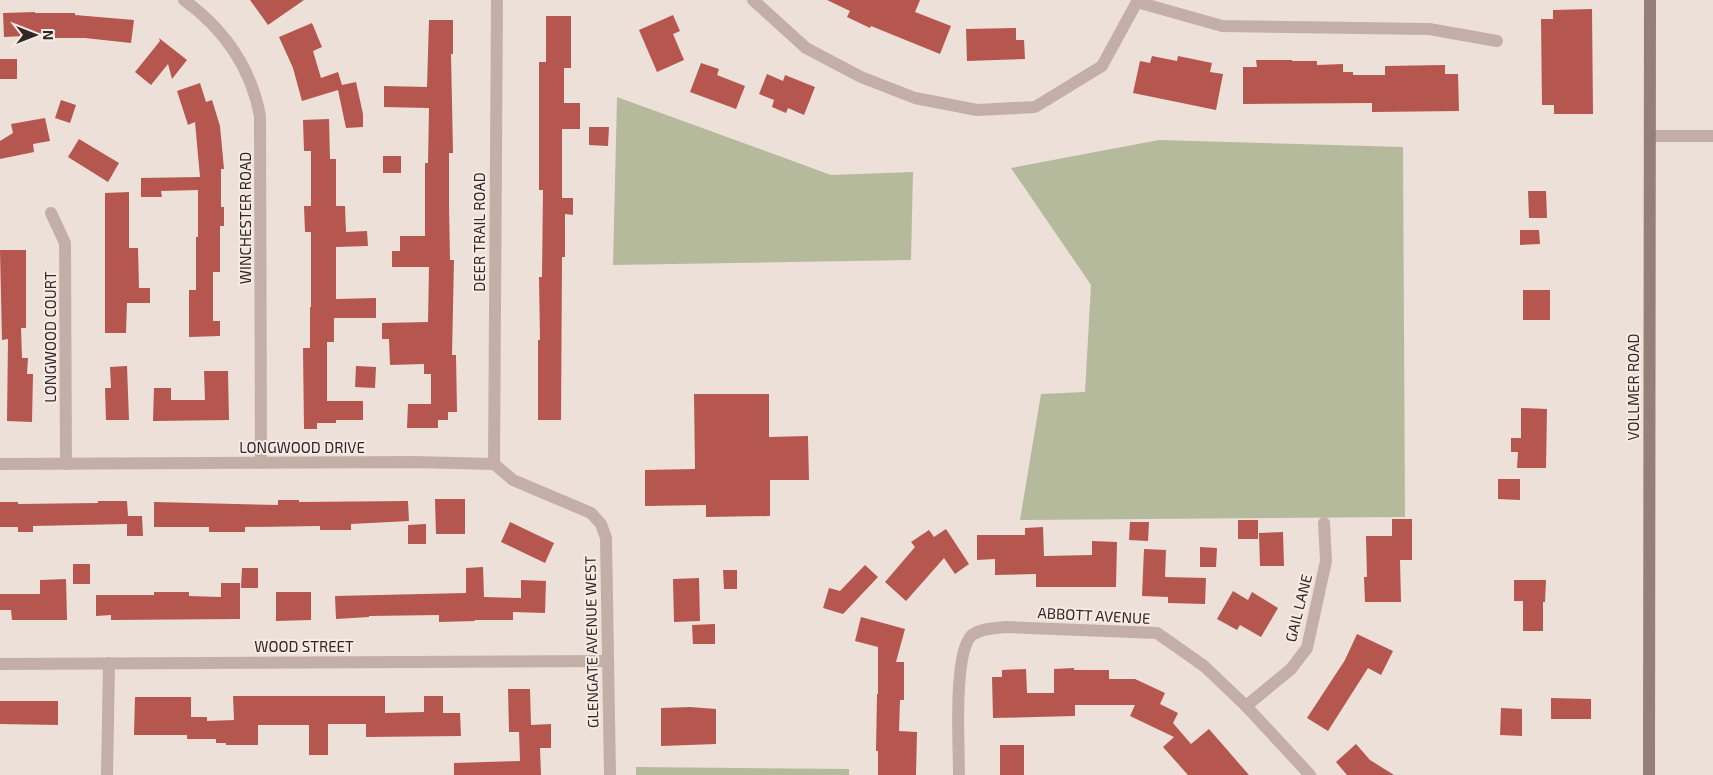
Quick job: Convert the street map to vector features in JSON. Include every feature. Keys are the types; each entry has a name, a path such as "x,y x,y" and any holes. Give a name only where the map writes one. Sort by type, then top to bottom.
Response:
{"main road":[{"name":"VOLLMER ROAD","path":"1649,775 1650,0"}],"street":[{"name":"WINCHESTER ROAD","path":"184,0 212,24 228,42 242,64 252,86 260,116 261,463"},
{"name":"DEER TRAIL ROAD","path":"494,464 497,0"},
{"path":"752,0 806,48 861,77 915,98 977,110 1036,107 1102,66 1138,1 1222,26 1429,29 1497,41"},
{"path":"1650,136 1713,136"},
{"name":"LONGWOOD COURT","path":"51,214 65,243 66,464"},
{"name":"LONGWOOD DRIVE","path":"0,464 414,462 494,464"},
{"name":"GLENGATE AVENUE WEST","path":"494,464 513,480 591,513 601,524 606,538 610,775"},
{"name":"GAIL LANE","path":"1246,706 1291,669 1307,648 1326,561 1324,522"},
{"name":"ABBOTT AVENUE","path":"959,775 960,673 962,653 972,635 990,628 1006,627 1158,634 1204,666 1246,706 1310,775"},
{"name":"WOOD STREET","path":"0,664 608,661"},
{"path":"107,775 109,663"}],"green space":[{"path":"617,97 831,175 913,172 911,260 613,265"},
{"path":"1159,140 1403,147 1405,517 1020,520 1041,394 1085,392 1091,285 1011,168"},
{"path":"636,767 849,769 849,775 636,775"}],"building":[{"path":"250,0 304,0 268,25"},
{"path":"827,0 920,0 915,12 951,26 940,54 871,26 870,28 847,17 850,11"},
{"path":"1592,9 1593,114 1554,114 1554,105 1542,105 1541,19 1553,19 1553,10"},
{"path":"3,13 75,13 75,15 134,20 131,43 85,38 45,38 45,35 4,37"},
{"path":"673,15 680,31 673,34 684,60 657,72 639,30"},
{"path":"546,16 571,16 571,68 564,68 564,103 580,103 580,129 562,129 562,198 573,198 573,215 565,214 565,257 562,257 561,420 538,420 539,277 542,277 543,190 539,190 539,62 546,62"},
{"path":"429,20 453,20 453,54 451,54 453,153 449,153 449,206 450,260 454,260 452,355 456,355 457,412 448,412 448,420 438,420 438,428 407,428 408,404 431,404 431,374 424,374 424,364 390,365 389,339 382,339 382,323 428,322 429,267 392,267 392,251 400,251 400,236 425,236 425,163 428,163 429,108 384,107 384,86 427,87"},
{"path":"312,23 322,47 313,51 321,78 338,72 342,85 356,82 363,114 363,127 346,128 338,90 302,101 293,68 279,37"},
{"path":"1016,28 1016,40 1024,40 1025,59 967,61 966,29"},
{"path":"159,38 187,60 172,79 168,64 151,85 135,72 160,41"},
{"path":"1152,56 1177,61 1178,56 1212,63 1210,72 1223,74 1216,110 1133,93 1140,61 1150,63"},
{"path":"0,59 17,59 17,79 0,79"},
{"path":"1256,60 1317,61 1317,65 1343,64 1343,72 1353,72 1353,75 1385,75 1385,66 1445,65 1445,74 1458,74 1459,111 1372,112 1372,103 1243,104 1243,67 1257,67"},
{"path":"701,63 719,69 717,75 745,86 736,109 690,92"},
{"path":"767,74 783,81 785,75 815,87 804,115 788,108 786,113 772,107 774,100 759,94"},
{"path":"200,83 206,102 212,100 220,126 224,169 221,169 221,207 224,207 224,226 220,226 220,272 213,272 213,321 220,321 220,336 189,337 189,290 196,290 198,190 161,191 162,197 141,197 141,178 200,177 195,122 188,125 177,91"},
{"path":"61,100 76,105 70,123 55,118"},
{"path":"45,118 50,141 33,144 34,152 0,159 0,141 13,133 11,124"},
{"path":"329,119 330,159 336,159 336,206 345,206 346,232 367,231 368,246 336,247 336,299 376,298 376,318 334,318 334,342 327,342 327,401 363,401 363,420 336,420 336,423 317,423 317,429 304,429 303,348 310,348 311,232 305,232 304,206 311,206 311,151 304,151 303,120"},
{"path":"589,127 609,127 608,146 589,145"},
{"path":"79,139 119,163 108,182 68,157"},
{"path":"383,156 401,156 401,173 383,173"},
{"path":"1528,191 1546,191 1547,218 1529,218"},
{"path":"129,192 129,248 138,248 139,288 150,288 150,303 127,303 126,333 105,333 105,193"},
{"path":"1520,230 1539,230 1540,244 1520,245"},
{"path":"0,250 26,250 26,328 21,328 22,358 28,358 27,374 33,374 32,422 7,421 8,339 2,340"},
{"path":"1523,290 1550,290 1550,320 1523,320"},
{"path":"127,366 129,420 106,420 105,388 111,388 110,367"},
{"path":"356,366 376,367 375,388 355,387"},
{"path":"204,371 228,371 229,420 153,421 154,388 171,388 171,400 205,400"},
{"path":"694,394 769,394 769,437 808,436 809,480 770,480 770,516 706,517 706,505 645,506 645,470 695,469"},
{"path":"1521,408 1547,409 1546,468 1517,468 1518,452 1511,452 1511,438 1521,438"},
{"path":"1498,479 1520,479 1520,500 1498,499"},
{"path":"435,499 465,499 465,534 436,534"},
{"path":"278,500 299,500 299,502 408,501 409,521 351,524 351,530 320,530 320,526 245,527 245,532 209,532 209,527 154,527 154,502 278,505"},
{"path":"98,501 127,501 128,516 142,516 143,536 127,536 127,524 33,526 33,532 18,532 18,527 0,527 0,502 18,502 18,504 98,503"},
{"path":"1392,519 1412,519 1412,560 1400,560 1401,602 1365,602 1364,577 1367,577 1366,536 1392,536"},
{"path":"1238,520 1258,520 1258,539 1238,539"},
{"path":"510,522 554,543 545,563 501,542"},
{"path":"1130,522 1149,522 1148,541 1129,540"},
{"path":"426,524 426,544 408,544 408,525"},
{"path":"1043,527 1044,556 1092,555 1092,541 1117,542 1116,587 1036,587 1036,574 995,575 995,559 977,560 977,535 1025,535 1025,528"},
{"path":"946,529 969,564 955,574 944,558 906,601 885,582 915,547 911,542 929,530 934,537"},
{"path":"1283,532 1284,566 1260,566 1259,533"},
{"path":"1200,547 1217,548 1216,567 1200,567"},
{"path":"1144,549 1166,550 1165,577 1206,578 1205,604 1168,603 1168,597 1142,596"},
{"path":"73,564 90,564 90,584 73,584"},
{"path":"865,565 878,577 843,614 823,608 829,588 840,591"},
{"path":"483,567 484,597 521,598 521,580 546,581 545,613 513,612 513,620 439,622 439,615 369,616 336,619 335,596 466,593 466,568"},
{"path":"242,568 258,568 258,588 241,588"},
{"path":"723,570 737,570 737,589 724,589"},
{"path":"699,578 700,621 674,622 673,579"},
{"path":"66,579 67,620 12,620 11,610 0,610 0,594 40,594 40,580"},
{"path":"1514,580 1546,580 1545,602 1543,602 1543,631 1523,631 1523,601 1514,601"},
{"path":"221,583 240,583 240,619 111,620 111,615 96,616 96,595 154,595 154,592 189,592 189,596 221,597"},
{"path":"1233,591 1248,600 1252,592 1278,608 1261,637 1240,625 1237,630 1217,619"},
{"path":"276,592 311,592 311,620 276,621"},
{"path":"861,617 905,629 896,662 904,662 904,700 900,700 899,731 917,732 916,775 878,775 878,751 876,751 878,647 855,641"},
{"path":"715,624 715,644 693,644 692,625"},
{"path":"1357,634 1393,651 1381,675 1368,668 1328,731 1307,718 1345,660"},
{"path":"1074,668 1074,670 1109,670 1109,679 1135,679 1165,693 1160,704 1178,713 1173,723 1191,744 1209,729 1249,775 1188,775 1163,747 1174,737 1130,716 1135,705 1075,705 1075,716 993,718 992,677 1002,677 1002,670 1026,669 1027,693 1054,693 1054,669"},
{"path":"508,689 530,689 531,725 551,724 551,748 540,748 541,775 454,775 454,763 520,761 519,732 509,732"},
{"path":"233,696 385,696 385,713 424,712 424,696 443,696 443,713 460,713 461,736 366,737 366,724 328,724 328,755 309,755 309,725 258,725 258,745 226,745 226,743 216,743 216,739 187,739 187,735 134,735 135,697 191,697 191,717 207,717 207,721 234,720"},
{"path":"1551,698 1591,699 1591,719 1551,719"},
{"path":"0,701 58,701 58,725 0,724"},
{"path":"690,707 716,709 716,744 661,746 661,708"},
{"path":"1501,708 1522,709 1522,736 1500,735"},
{"path":"1356,744 1370,760 1394,775 1347,775 1336,762"},
{"path":"1000,745 1024,745 1024,775 1000,775"}]}
